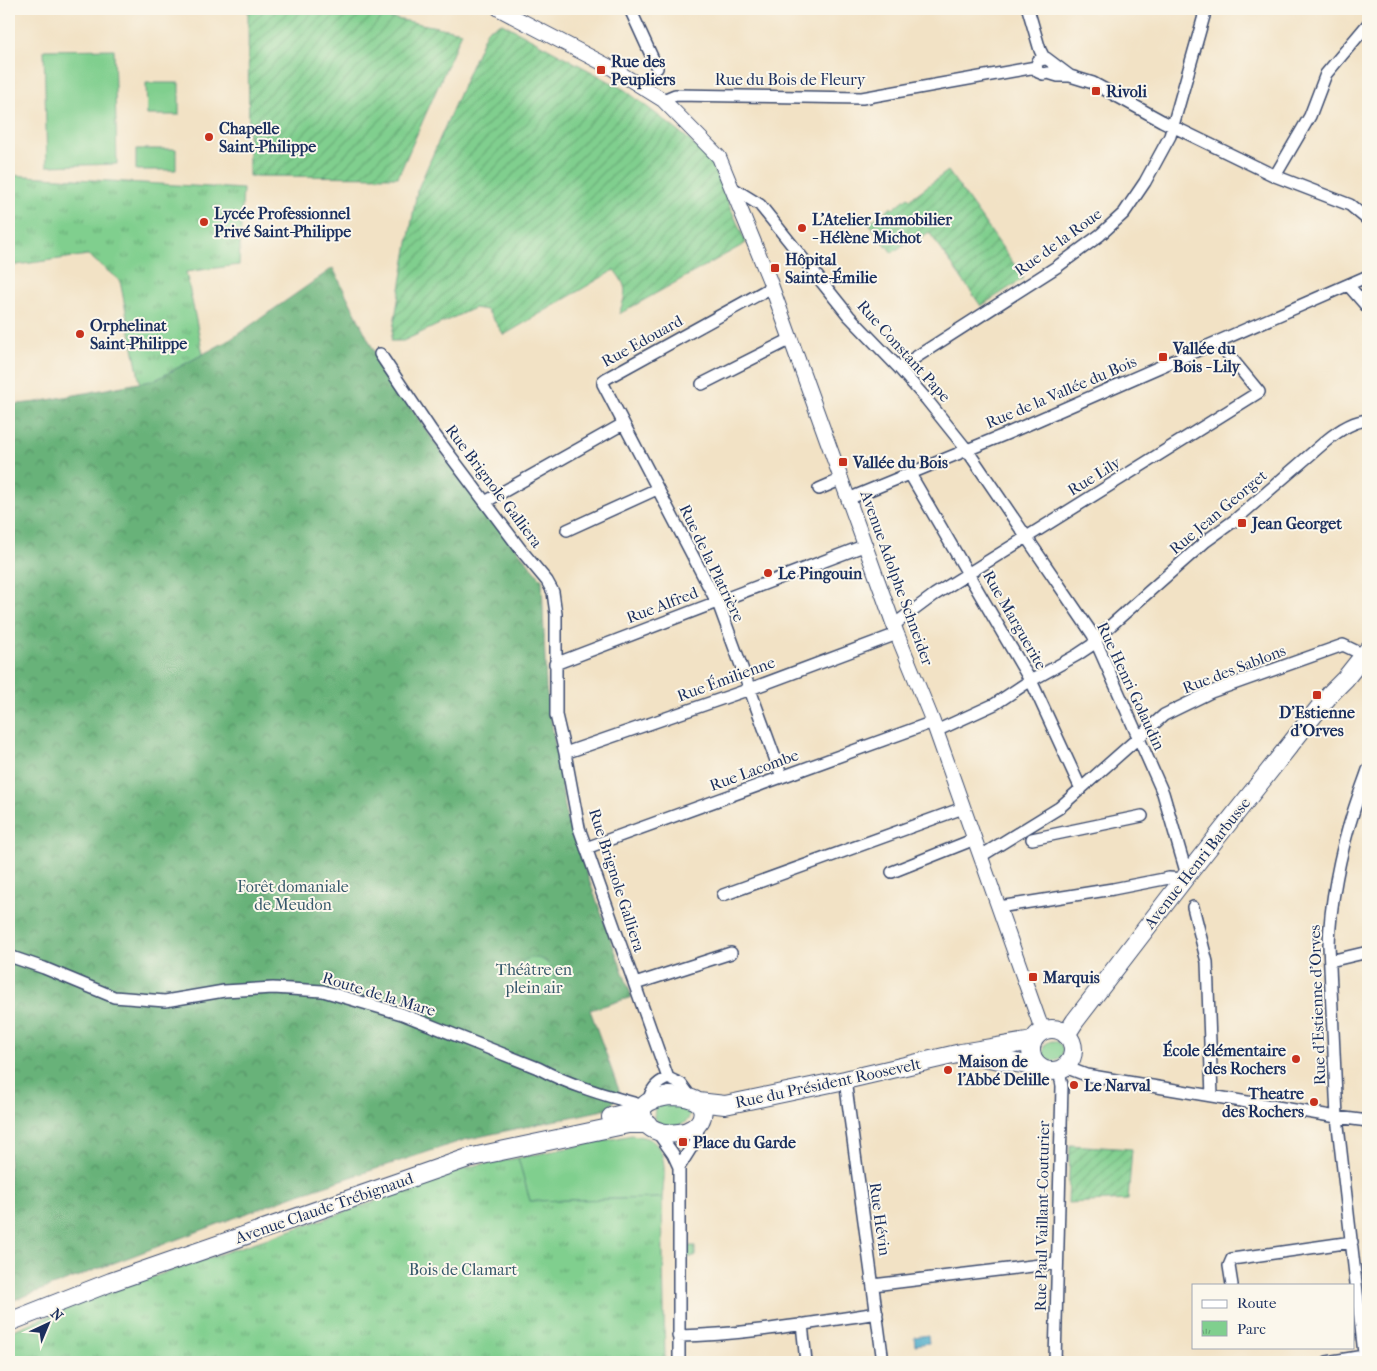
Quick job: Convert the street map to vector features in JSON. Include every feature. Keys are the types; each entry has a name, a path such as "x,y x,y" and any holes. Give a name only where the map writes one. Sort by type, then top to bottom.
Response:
{"main road":[{"name":"Avenue Henri Barbusse","path":"1066,1035 1186,877 1331,693 1345,680 1363,652 1368,636"},
{"path":"1056,1030 1066,1035 1070,1040 1073,1051 1069,1062 1062,1068 1049,1071 1039,1067 1032,1055 1039,1036 1056,1030"},
{"name":"Rue du Président Roosevelt","path":"695,1100 725,1105 1039,1036"},
{"name":"Rue du Président Roosevelt","path":"961,1053 1039,1067"},
{"path":"669,1096 695,1100 703,1110 704,1115 701,1122 682,1134 669,1134 647,1114 669,1096"},
{"name":"Rue du Président Roosevelt","path":"701,1122 725,1105"},
{"name":"Avenue Claude Trébignaud","path":"9,1310 146,1258 466,1147 647,1114"},
{"name":"Avenue Claude Trébignaud","path":"9,1322 111,1282 468,1158 628,1124 647,1114"}],"street":[{"name":"Avenue Adolphe Schneider","path":"500,9 610,67 663,100 719,157 734,189 772,287 896,629 935,727 1039,1021 1039,1036"},
{"path":"630,9 657,68"},
{"path":"1028,9 1045,65"},
{"name":"Rue de la Roue","path":"899,368 1058,266 1100,235 1124,213 1145,182 1174,126 1204,16 1201,9"},
{"path":"1274,176 1310,116 1326,74 1368,24"},
{"name":"Rue du Bois de Fleury","path":"663,100 675,95 862,98 1045,65 1058,76 1070,76 1092,83 1274,176 1350,205 1368,220"},
{"name":"Rue Constant Pape","path":"734,189 760,205 836,301 899,368 967,450"},
{"name":"Rue de la Vallée du Bois","path":"848,499 967,450 1368,276"},
{"path":"1348,285 1368,308"},
{"name":"Rue Edouard","path":"623,424 604,388 604,381 772,287"},
{"path":"702,384 791,340"},
{"name":"Rue Lily","path":"896,629 934,595 1259,392 1218,342"},
{"name":"Rue Brignole Galliera","path":"380,354 431,430 547,581 555,597 556,715 579,828 668,1078"},
{"name":"Rue Jean Georget","path":"1031,681 1077,655 1096,641 1100,635 1206,541 1235,520 1326,440 1341,430 1363,420 1368,420"},
{"path":"485,502 623,424"},
{"name":"Rue de la Platrière","path":"623,424 717,602 782,777"},
{"name":"Rue Henri Golaudin","path":"967,450 1096,641 1163,793 1186,877"},
{"name":"Rue Marguerite","path":"910,474 1031,681 1081,789"},
{"path":"819,489 842,479"},
{"path":"567,530 657,489"},
{"name":"Rue Alfred","path":"555,664 866,545"},
{"name":"Rue Émilienne","path":"565,753 750,689 896,629"},
{"name":"Rue des Sablons","path":"981,856 1058,808 1164,715 1211,692 1343,645 1363,652"},
{"name":"Rue Lacombe","path":"586,848 782,777 935,727 994,704 1031,681"},
{"name":"Rue d'Estienne d'Orves","path":"1365,1359 1355,1293 1352,1242 1337,1117 1330,924 1334,893 1353,813 1368,770"},
{"path":"723,895 963,808"},
{"path":"1032,838 1142,816"},
{"path":"892,872 975,839"},
{"path":"999,907 1169,878 1186,877"},
{"path":"1193,908 1208,962 1212,1096"},
{"path":"1330,961 1368,952"},
{"path":"635,984 731,953"},
{"name":"Route de la Mare","path":"9,956 44,968 114,997 165,1001 224,991 272,988 323,991 402,1014 538,1068 554,1077 613,1098 647,1114"},
{"path":"1062,1068 1086,1075 1368,1121"},
{"name":"Rue Paul Vaillant-Couturier","path":"1055,1362 1062,1068"},
{"path":"677,1362 679,1167 673,1154 647,1114 650,1092 661,1080 668,1078 681,1084 695,1100"},
{"name":"Rue Hévin","path":"845,1080 883,1362"},
{"path":"679,1167 696,1140 701,1122"},
{"path":"1232,1284 1229,1266 1232,1260 1352,1242"},
{"path":"873,1285 1057,1263"},
{"path":"678,1336 720,1335 877,1313"},
{"path":"802,1324 806,1362"},
{"path":"1327,1362 1365,1359"}],"green space":[{"path":"248,9 346,9 462,32 398,177 249,176"},
{"path":"502,23 625,90 686,137 710,161 746,243 619,314 625,291 622,282 614,270 504,335 487,310 474,308 403,341 391,341 417,191 487,30"},
{"path":"114,49 117,164 47,166 44,50"},
{"path":"146,83 179,83 179,115 147,115"},
{"path":"136,149 176,149 176,170 136,170"},
{"path":"948,171 1024,278 981,306 929,232 919,239 916,236 892,253 869,223 891,207 893,209 908,197 910,199"},
{"path":"9,175 243,189 239,265 186,272 203,354 155,380 140,383 120,281 88,255 9,266"},
{"name":"Forêt domaniale de Meudon","path":"333,268 377,357 450,465 542,580 546,688 567,820 632,997 590,1010 620,1093 608,1109 464,1140 293,1196 9,1302 9,405 37,402 155,380 231,339"},
{"name":"Théâtre en plein air","path":"538,958 545,961 551,967 554,978 553,986 545,995 538,998 530,998 523,995 515,986 514,974 517,967 526,959"},
{"path":"1049,1041 1057,1041 1063,1047 1063,1055 1057,1061 1049,1061 1043,1055 1043,1047"},
{"path":"668,1102 687,1106 690,1115 685,1122 679,1125 662,1126 654,1118 655,1107"},
{"path":"632,1135 651,1140 661,1151 664,1167 662,1198 530,1201 518,1158"},
{"path":"1070,1145 1132,1149 1128,1200 1068,1203"},
{"name":"Bois de Clamart","path":"518,1158 530,1201 662,1198 665,1362 9,1362 9,1333 16,1329 117,1289 348,1211 472,1166"},
{"path":"686,1246 695,1246 695,1257 686,1257"}],"water":[{"path":"928,1335 929,1343 915,1345 914,1337"}],"place":[{"name":"Rue des Peupliers","path":"601,70"},
{"name":"Rivoli","path":"1096,91"},
{"name":"Chapelle Saint-Philippe","path":"209,137"},
{"name":"Lycée Professionnel Privé Saint-Philippe","path":"204,222"},
{"name":"L'Atelier Immobilier - Hélène Michot","path":"802,228"},
{"name":"Hôpital Sainte-Émilie","path":"775,268"},
{"name":"Orphelinat Saint-Philippe","path":"80,334"},
{"name":"Vallée du Bois - Lily","path":"1163,357"},
{"name":"Vallée du Bois","path":"843,462"},
{"name":"Jean Georget","path":"1242,523"},
{"name":"Le Pingouin","path":"768,573"},
{"name":"D'Estienne d'Orves","path":"1317,695"},
{"name":"Marquis","path":"1033,977"},
{"name":"École élémentaire des Rochers","path":"1296,1059"},
{"name":"Maison de l'Abbé Delille","path":"948,1070"},
{"name":"Le Narval","path":"1074,1085"},
{"name":"Theatre des Rochers","path":"1314,1102"},
{"name":"Place du Garde","path":"683,1142"}]}
